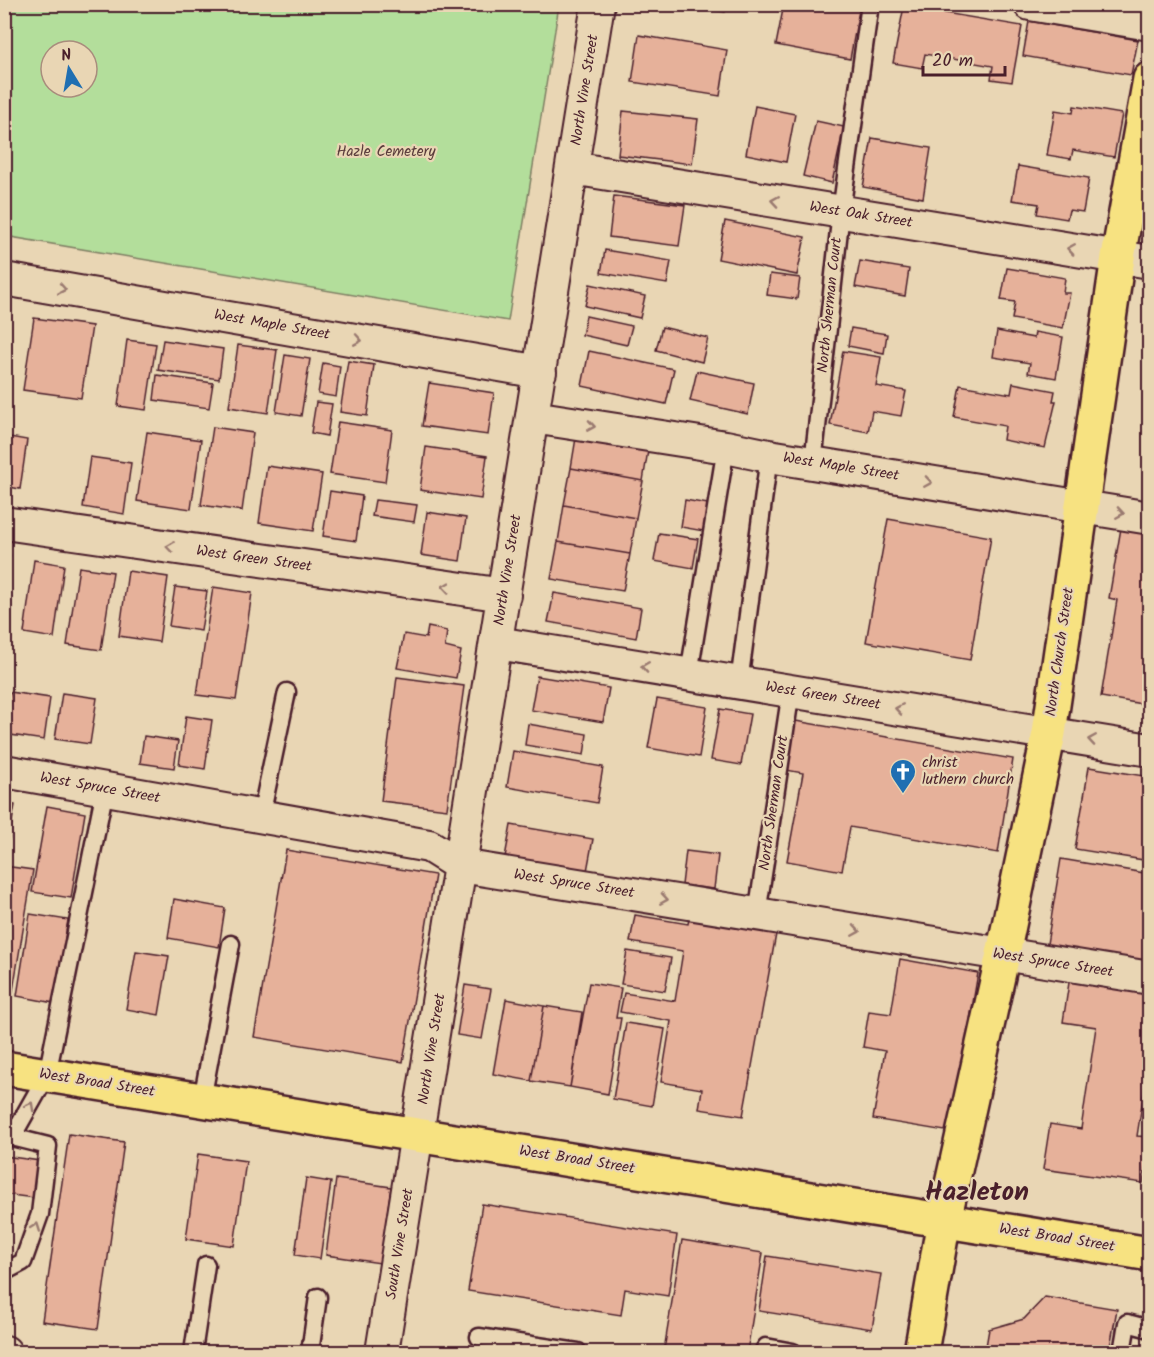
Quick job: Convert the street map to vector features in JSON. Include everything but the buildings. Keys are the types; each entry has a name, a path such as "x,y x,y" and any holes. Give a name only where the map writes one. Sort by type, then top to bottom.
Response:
{"main road":[{"name":"North Church Street","path":"921,1353 944,1220 1049,733 1118,257 1149,78"},
{"name":"West Broad Street","path":"4,1068 1149,1254"}],"street":[{"name":"North Vine Street","path":"418,1135 598,4"},
{"path":"1030,4 1149,24"},
{"name":"West Oak Street","path":"572,168 1149,262"},
{"name":"West Maple Street","path":"4,279 540,372"},
{"name":"West Maple Street","path":"533,417 1149,518"},
{"name":"West Green Street","path":"4,523 504,595"},
{"name":"West Green Street","path":"496,643 1149,750"},
{"name":"West Spruce Street","path":"4,771 429,846 461,866 1149,978"},
{"name":"South Vine Street","path":"382,1353 418,1135"}],"lane":[{"name":"North Sherman Court","path":"813,463 841,212 870,4"},
{"path":"689,674 726,447"},
{"path":"739,682 769,456"},
{"name":"North Sherman Court","path":"757,914 791,691"},
{"path":"261,816 286,692"},
{"path":"4,1272 23,1262 40,1215 48,1146 8,1136 47,1075 105,789"},
{"path":"202,1100 231,944"},
{"path":"193,1353 206,1265"},
{"path":"310,1353 318,1297"},
{"path":"1122,1353 1126,1323 1149,1329"},
{"path":"479,1336 578,1353"},
{"path":"763,1353 766,1347 793,1353"}],"green space":[{"name":"Hazle Cemetery","path":"4,5 559,5 508,321 5,236"}],"place":[{"name":"christ luthern church","path":"903,795"}],"district":[{"name":"Hazleton","path":"977,1192"}]}
